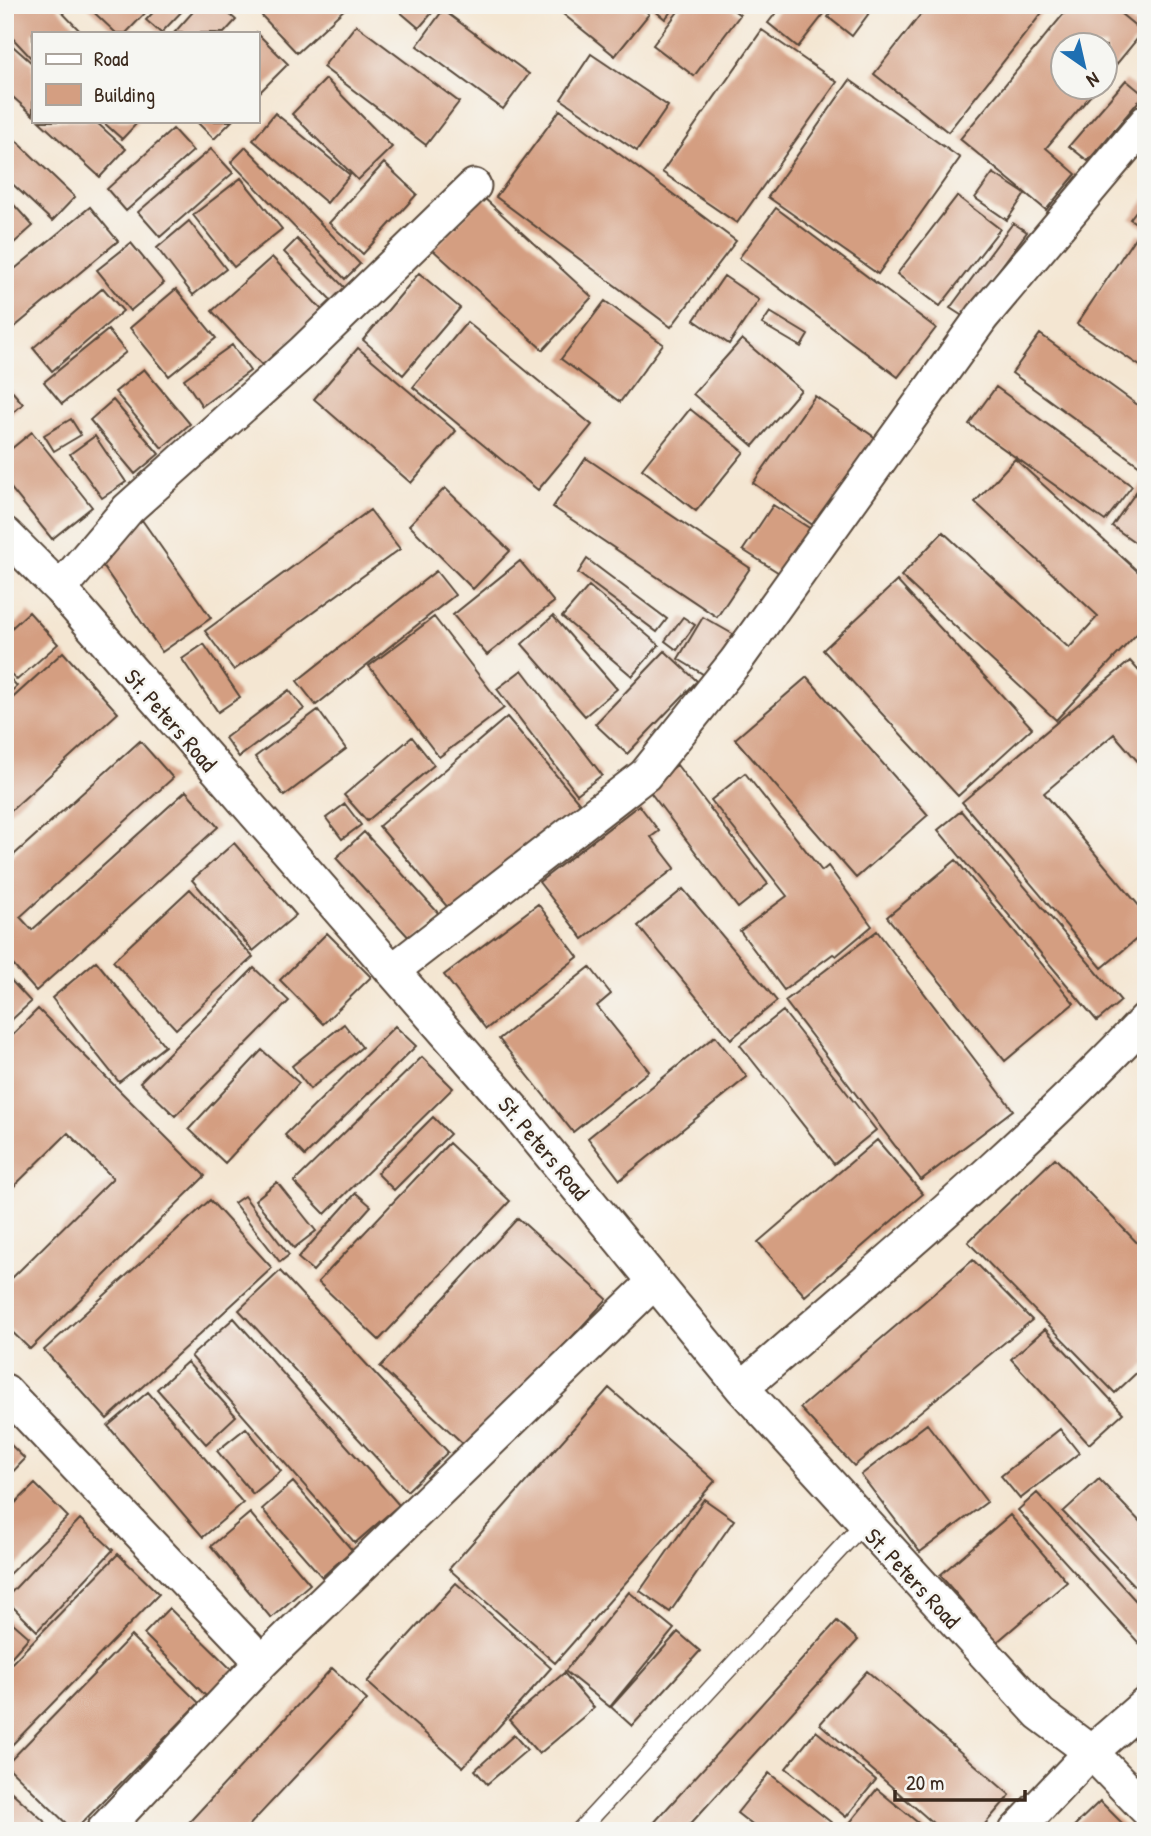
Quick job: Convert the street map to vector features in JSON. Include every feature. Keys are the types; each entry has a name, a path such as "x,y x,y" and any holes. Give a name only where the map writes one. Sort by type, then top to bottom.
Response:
{"street":[{"path":"392,971 645,775 736,661 982,317 1146,122"},
{"path":"60,589 128,509 303,352 474,186"},
{"name":"St. Peters Road","path":"5,534 60,589 518,1115 742,1388 863,1524 1040,1714 1091,1752 1146,1809"},
{"path":"742,1388 950,1207 1097,1071 1146,1019"},
{"path":"103,1831 262,1662 654,1282"},
{"path":"5,1391 262,1662"},
{"path":"1016,1831 1091,1752 1146,1704"}],"lane":[{"path":"579,1831 863,1524"}],"building":[{"path":"5,5 55,5 81,32 32,32 32,59 5,30"},
{"path":"86,5 153,5 127,32 115,32"},
{"path":"160,5 188,5 162,32 146,20"},
{"path":"199,5 219,5 236,20 225,32 175,32"},
{"path":"273,5 349,5 297,53 262,16"},
{"path":"392,5 437,5 438,6 419,28"},
{"path":"552,5 638,5 649,14 615,56"},
{"path":"648,5 676,5 665,19"},
{"path":"683,5 727,5 740,15 694,76 653,45"},
{"path":"782,5 831,5 798,47 768,23"},
{"path":"837,5 875,5 852,36 828,17"},
{"path":"928,5 1048,5 948,132 874,74"},
{"path":"1071,5 1110,5 1143,32 1120,60 1120,32 1050,32 1050,102 1085,102 1046,148 1076,174 1046,210 960,139"},
{"path":"443,10 529,74 503,109 417,46"},
{"path":"356,25 459,102 426,145 323,67"},
{"path":"762,30 837,82 737,223 662,172"},
{"path":"259,35 288,64 259,93"},
{"path":"5,39 32,63 32,114 5,90"},
{"path":"591,54 668,106 637,151 561,99"},
{"path":"326,79 392,147 358,180 292,114"},
{"path":"850,80 960,158 878,274 768,197"},
{"path":"1126,80 1144,95 1088,161 1069,146 1107,102 1120,102 1120,87"},
{"path":"560,110 736,241 671,327 496,197"},
{"path":"275,113 350,175 327,203 253,140"},
{"path":"40,122 96,122 126,149 100,177"},
{"path":"103,122 138,122 122,139"},
{"path":"197,122 231,122 214,139"},
{"path":"173,129 193,151 126,211 107,189"},
{"path":"5,130 75,197 52,221 5,177"},
{"path":"246,147 360,264 345,279 231,162"},
{"path":"211,149 233,173 160,237 138,212"},
{"path":"384,163 417,194 363,254 329,223"},
{"path":"993,173 1025,194 1007,220 975,198"},
{"path":"241,178 282,229 234,267 193,215"},
{"path":"5,195 33,226 5,251"},
{"path":"957,196 1000,229 940,306 897,274"},
{"path":"483,197 592,297 543,350 433,250"},
{"path":"1146,198 1146,230 1130,219"},
{"path":"90,207 118,241 5,335 5,277"},
{"path":"776,208 936,328 898,377 739,258"},
{"path":"189,221 226,269 193,295 157,248"},
{"path":"1013,223 1027,232 964,317 950,308"},
{"path":"1138,233 1146,238 1146,370 1077,324"},
{"path":"297,239 346,289 333,302 284,252"},
{"path":"131,243 164,283 130,311 97,270"},
{"path":"272,257 323,311 263,366 212,311"},
{"path":"419,273 460,308 403,375 363,340"},
{"path":"724,276 759,300 729,344 694,320"},
{"path":"103,288 123,311 52,371 33,348"},
{"path":"176,289 216,338 169,376 130,328"},
{"path":"605,301 663,344 620,402 561,359"},
{"path":"770,312 808,335 801,347 762,324"},
{"path":"467,322 592,425 538,490 413,387"},
{"path":"108,330 126,352 62,404 44,382"},
{"path":"1040,334 1146,411 1146,457 1140,466 1012,373"},
{"path":"742,339 801,390 753,446 693,394"},
{"path":"232,345 250,371 202,406 184,379"},
{"path":"358,348 456,431 411,483 314,399"},
{"path":"144,369 190,424 162,448 115,392"},
{"path":"5,383 23,404 5,419"},
{"path":"996,387 1132,486 1105,521 969,424"},
{"path":"815,396 880,441 817,528 753,483"},
{"path":"113,400 159,454 135,474 90,420"},
{"path":"690,409 744,452 696,511 642,469"},
{"path":"71,419 81,435 54,451 44,435"},
{"path":"32,432 92,507 52,539 5,481 5,454"},
{"path":"95,436 126,482 102,498 70,454"},
{"path":"586,458 750,568 717,617 553,507"},
{"path":"1015,459 1146,579 1146,624 1056,720 901,576 943,532 1069,648 1098,616 975,502"},
{"path":"1146,478 1146,550 1112,526"},
{"path":"445,488 510,551 473,589 409,525"},
{"path":"773,505 814,531 784,576 743,550"},
{"path":"370,510 400,549 234,670 205,631"},
{"path":"142,520 211,618 162,652 94,553"},
{"path":"587,559 667,619 657,632 578,573"},
{"path":"520,561 554,602 487,655 453,615"},
{"path":"436,571 455,595 316,705 297,681"},
{"path":"897,581 1032,728 958,796 823,650"},
{"path":"589,586 659,645 632,676 562,617"},
{"path":"29,612 58,644 17,680 5,668 5,634"},
{"path":"553,616 617,689 585,716 522,644"},
{"path":"434,617 504,708 439,757 369,666"},
{"path":"683,617 695,625 677,650 665,641"},
{"path":"703,617 738,637 713,680 678,659"},
{"path":"204,644 240,697 218,712 182,659"},
{"path":"665,651 697,681 627,754 595,724"},
{"path":"63,652 118,713 5,816 5,705"},
{"path":"1130,661 1146,679 1146,771 1114,734 1044,793 1146,914 1146,931 1102,968 962,802"},
{"path":"522,670 602,775 577,794 497,689"},
{"path":"5,673 17,686 5,697"},
{"path":"807,677 928,815 856,878 735,739"},
{"path":"289,690 304,709 239,757 225,738"},
{"path":"318,710 346,749 284,796 255,757"},
{"path":"507,717 583,807 455,916 379,826"},
{"path":"412,737 434,765 367,821 344,795"},
{"path":"140,741 173,778 20,917 32,930 186,791 218,827 36,991 5,956 5,863"},
{"path":"677,765 768,884 738,908 647,788"},
{"path":"745,773 822,871 828,866 872,926 836,956 833,954 784,990 740,931 787,896 711,800"},
{"path":"345,804 361,825 342,839 326,818"},
{"path":"639,805 659,831 651,837 675,868 583,939 539,882"},
{"path":"961,811 1121,1001 1097,1021 938,830"},
{"path":"364,832 441,916 413,942 336,858"},
{"path":"234,843 296,915 253,951 192,880"},
{"path":"956,860 1074,1003 1005,1061 887,917"},
{"path":"190,889 253,957 176,1029 113,961"},
{"path":"683,889 777,1001 731,1039 638,926"},
{"path":"538,904 578,957 486,1029 444,975"},
{"path":"877,931 1013,1110 921,1180 785,1001"},
{"path":"327,933 371,977 323,1024 280,980"},
{"path":"96,961 165,1046 119,1082 52,998"},
{"path":"590,967 611,994 597,1006 649,1071 573,1132 499,1039"},
{"path":"254,968 289,1001 175,1116 140,1082"},
{"path":"5,974 31,1002 5,1026"},
{"path":"38,1009 205,1176 30,1349 5,1325 5,1285 113,1178 68,1133 5,1195 5,1042"},
{"path":"783,1011 876,1130 834,1164 740,1045"},
{"path":"344,1024 362,1047 310,1089 292,1066"},
{"path":"395,1026 416,1046 305,1156 285,1135"},
{"path":"715,1036 747,1077 620,1180 588,1138"},
{"path":"262,1050 299,1083 225,1163 189,1129"},
{"path":"422,1057 453,1088 325,1214 294,1182"},
{"path":"433,1117 450,1134 394,1190 377,1173"},
{"path":"877,1140 923,1194 805,1296 758,1242"},
{"path":"449,1143 510,1201 379,1340 318,1282"},
{"path":"1055,1158 1146,1252 1146,1364 1115,1393 968,1242"},
{"path":"277,1182 316,1231 294,1248 255,1200"},
{"path":"356,1193 371,1206 313,1271 298,1258"},
{"path":"244,1196 289,1255 280,1262 234,1203"},
{"path":"210,1200 272,1268 107,1419 44,1350"},
{"path":"518,1218 607,1299 469,1449 380,1367"},
{"path":"973,1260 1032,1320 854,1466 800,1408"},
{"path":"280,1271 448,1452 407,1491 239,1310"},
{"path":"234,1318 399,1505 355,1543 191,1356"},
{"path":"1045,1329 1123,1413 1089,1444 1011,1359"},
{"path":"187,1362 236,1416 206,1444 157,1389"},
{"path":"609,1388 715,1481 555,1663 449,1569"},
{"path":"148,1392 243,1503 203,1537 108,1426"},
{"path":"927,1424 987,1502 920,1552 861,1475"},
{"path":"246,1428 281,1471 253,1494 217,1451"},
{"path":"1060,1429 1079,1453 1020,1499 1001,1476"},
{"path":"5,1439 25,1459 5,1480"},
{"path":"1099,1479 1146,1528 1146,1598 1063,1512"},
{"path":"293,1482 352,1550 322,1577 262,1509"},
{"path":"35,1484 68,1517 5,1578 5,1513"},
{"path":"1037,1493 1146,1612 1146,1651 1018,1510"},
{"path":"704,1499 734,1520 670,1612 640,1591"},
{"path":"250,1513 310,1584 271,1618 211,1546"},
{"path":"1010,1515 1067,1582 997,1642 940,1575"},
{"path":"80,1519 113,1550 37,1631 5,1599"},
{"path":"118,1554 159,1594 5,1752 5,1670"},
{"path":"456,1583 551,1668 463,1767 367,1682"},
{"path":"629,1592 674,1629 610,1707 565,1671"},
{"path":"169,1608 236,1674 210,1700 144,1634"},
{"path":"5,1616 29,1637 5,1664"},
{"path":"837,1621 858,1640 684,1831 659,1831 652,1825"},
{"path":"678,1632 700,1651 632,1726 611,1707"},
{"path":"131,1636 199,1703 74,1831 6,1765"},
{"path":"332,1668 367,1700 244,1831 181,1831"},
{"path":"867,1671 1010,1795 979,1831 942,1831 820,1724"},
{"path":"564,1673 594,1708 539,1754 509,1720"},
{"path":"816,1731 876,1780 846,1817 786,1768"},
{"path":"514,1735 527,1750 487,1784 475,1770"},
{"path":"769,1773 842,1831 760,1831 737,1813"},
{"path":"5,1786 55,1831 5,1831"},
{"path":"877,1789 928,1831 855,1831 848,1825"},
{"path":"1100,1801 1130,1831 1069,1831"}]}
